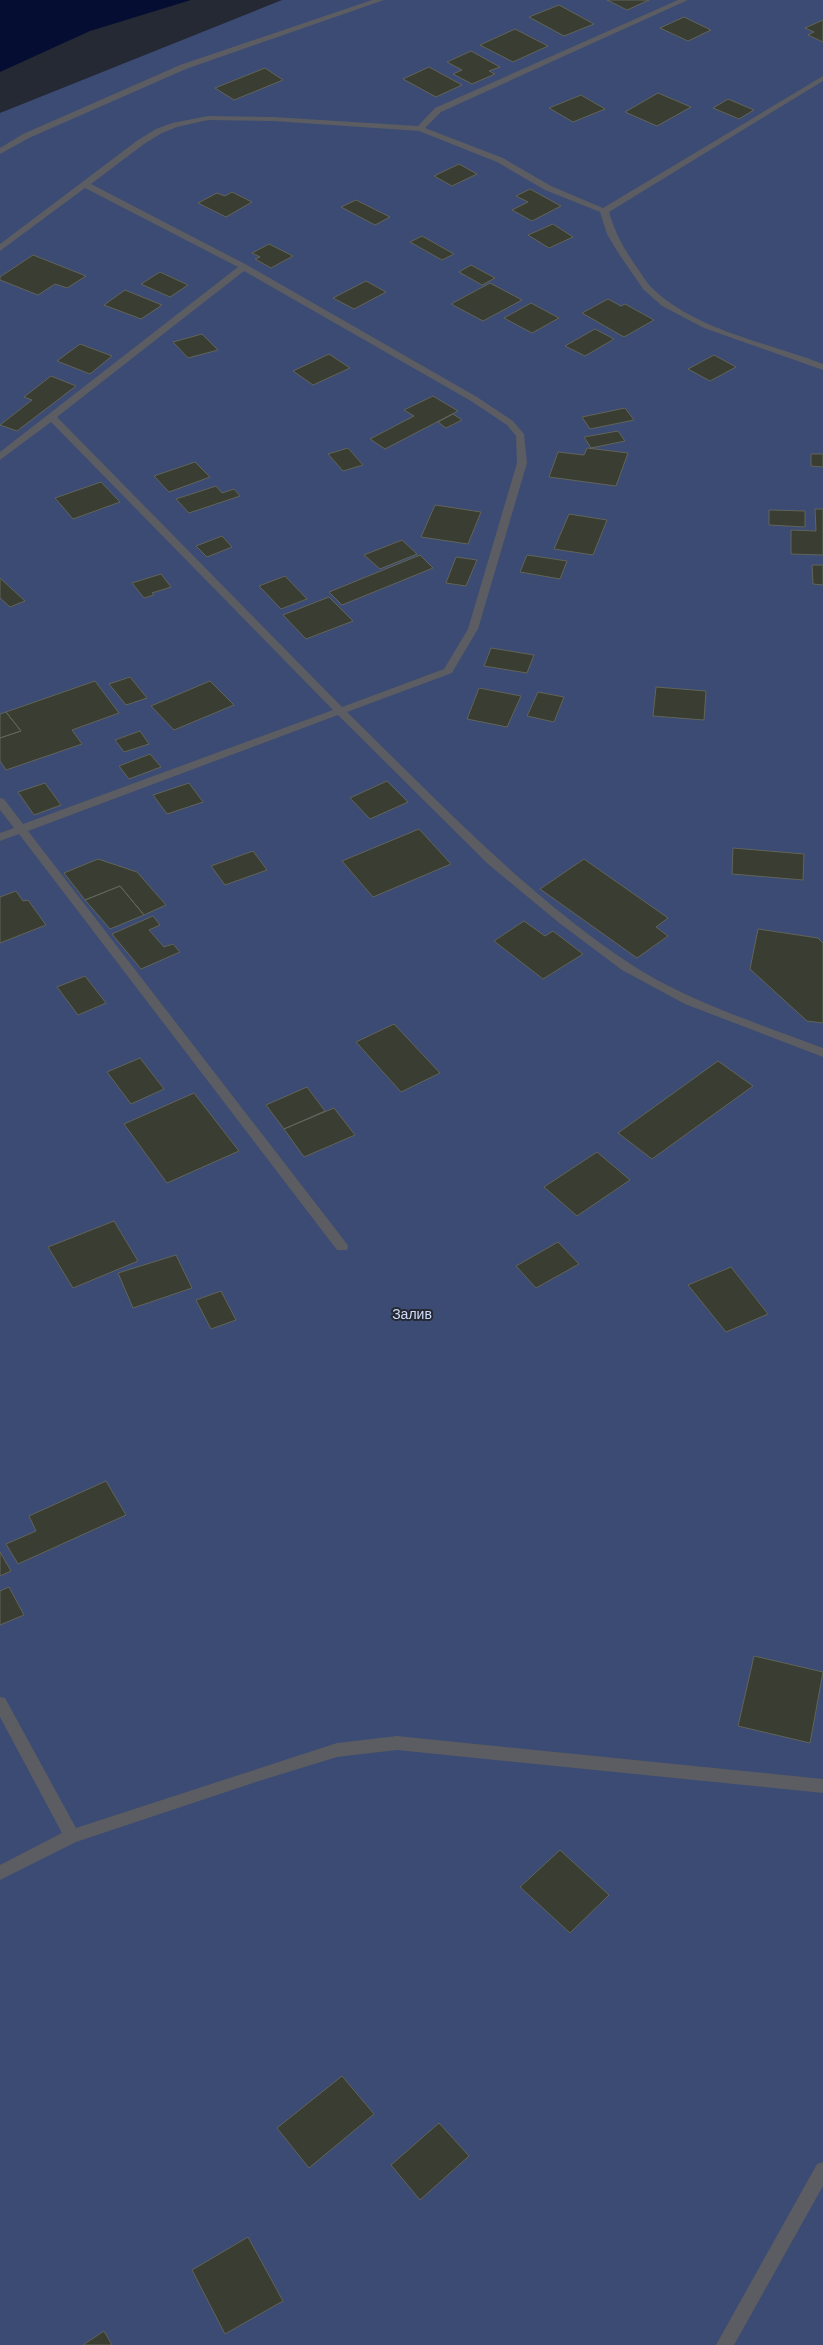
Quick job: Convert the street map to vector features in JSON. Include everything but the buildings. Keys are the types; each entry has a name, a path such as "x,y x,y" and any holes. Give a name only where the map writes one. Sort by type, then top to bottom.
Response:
{"lane":[{"path":"0,151 26,136 183,67 380,0"},
{"path":"420,130 438,110 684,0"},
{"path":"604,211 823,78"},
{"path":"0,248 159,131 189,121 215,118 273,119 420,130 500,160 548,188 604,211"},
{"path":"0,837 448,671 473,629 522,464 521,436 510,423 474,399 244,267 86,185"},
{"path":"604,211 612,239 649,290 673,309 708,326 795,355 823,367"},
{"path":"0,458 244,267"},
{"path":"52,417 340,711 492,861 562,919 626,967 689,1001 823,1053"},
{"path":"0,802 342,1247"},
{"path":"0,1703 72,1836"},
{"path":"0,1874 72,1836 337,1750 397,1743 823,1786"},
{"path":"726,2345 823,2170"}],"green space":[{"name":"Залив","path":"282,0 823,0 823,2345 0,2345 0,113"}],"shaded area":[{"path":"0,0 191,0 90,31 0,72"}]}
